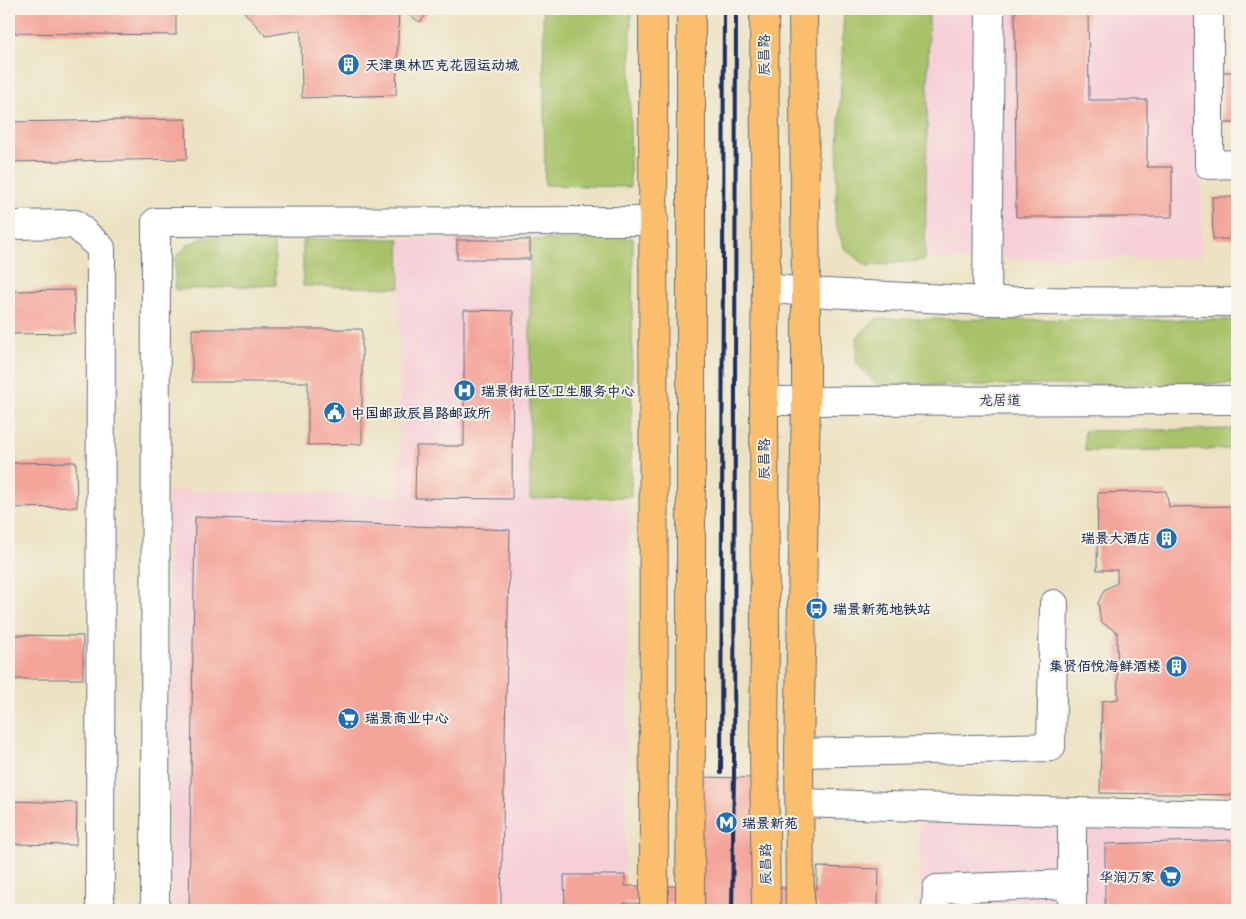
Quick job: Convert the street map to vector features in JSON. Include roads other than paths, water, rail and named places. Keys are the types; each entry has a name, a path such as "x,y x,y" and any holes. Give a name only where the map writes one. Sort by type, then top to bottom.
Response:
{"main road":[{"path":"653,9 654,910"},
{"path":"690,910 691,9"},
{"name":"辰昌路","path":"764,9 766,288 764,401 764,747 766,910"},
{"path":"800,910 799,752 806,402 803,9"}],"street":[{"path":"987,301 990,9"},
{"path":"1209,9 1209,165 1237,164"},
{"path":"155,910 156,222 654,221"},
{"path":"9,225 76,224 101,248 100,910"},
{"path":"766,288 806,292 987,301 1237,302"},
{"name":"龙居道","path":"764,401 1237,400"},
{"path":"799,752 1050,747 1054,604"},
{"path":"800,803 1072,812 1237,815"},
{"path":"936,910 937,889 1072,897 1072,812"}],"railway":[{"path":"721,773 724,9"},
{"path":"732,910 736,9"}],"place":[{"name":"天津奥林匹克花园运动城","path":"349,65"},
{"name":"瑞景街社区卫生服务中心","path":"465,391"},
{"name":"中国邮政辰昌路邮政所","path":"335,413"},
{"name":"瑞景大酒店","path":"1167,538"},
{"name":"瑞景新苑地铁站","path":"817,609"},
{"name":"集贤佰悦海鲜酒楼","path":"1177,666"},
{"name":"瑞景商业中心","path":"349,718"},
{"name":"瑞景新苑","path":"726,823"},
{"name":"华润万家","path":"1171,877"}]}
